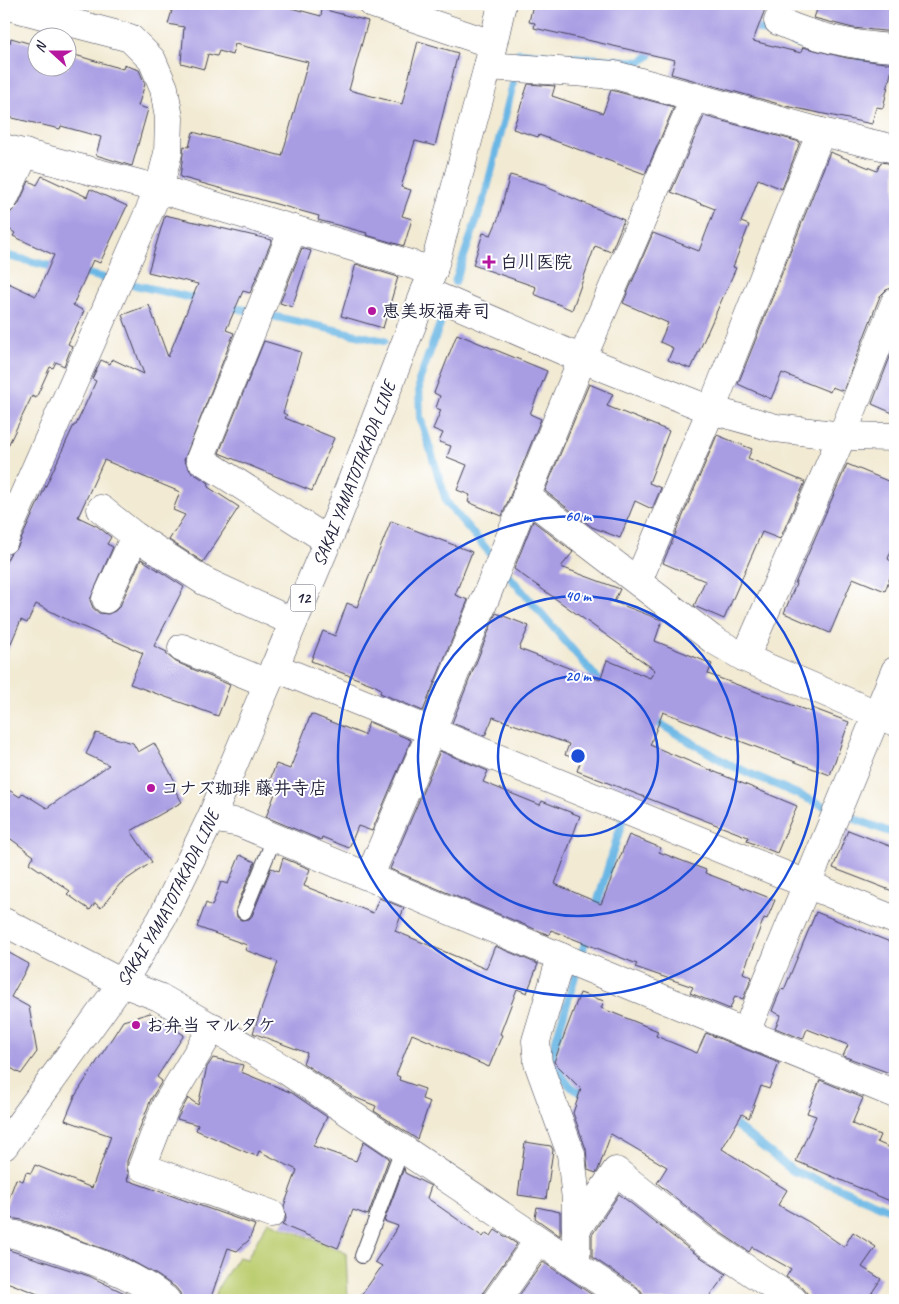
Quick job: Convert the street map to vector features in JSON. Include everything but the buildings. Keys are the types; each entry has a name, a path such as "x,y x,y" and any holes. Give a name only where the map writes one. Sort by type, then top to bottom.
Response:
{"street":[{"path":"373,4 490,55 615,75 821,132 895,149"},
{"name":"SAKAI YAMATOTAKADA LINE","path":"4,1146 122,983 162,918 211,818 327,540 429,281 502,4"},
{"path":"4,5 130,38 152,60 164,88 169,118 168,153 159,190 4,540"},
{"path":"778,21 804,33 866,46 895,48"},
{"path":"370,875 432,730 582,359 695,96"},
{"path":"638,581 712,410 821,132"},
{"path":"4,199 14,150 293,229 429,281 582,359 712,410 776,428 842,436 895,437"},
{"path":"293,229 200,459 327,540"},
{"path":"745,658 842,436 895,302"},
{"path":"526,496 712,639 745,658 886,719"},
{"path":"101,509 135,536 204,581 293,622"},
{"path":"106,599 135,536"},
{"path":"182,648 271,675 432,730 895,920"},
{"path":"746,1032 837,813 886,719 895,671"},
{"path":"211,818 240,822 275,836 895,1094"},
{"path":"4,922 122,983 158,997 284,1069 628,1300"},
{"path":"574,962 536,1042 538,1063 571,1154 576,1200 576,1264"},
{"path":"213,1027 166,1105 142,1167 270,1214"},
{"path":"576,1230 616,1171 703,1240 793,1300"},
{"path":"4,1234 18,1235 109,1267 146,1284 166,1300"},
{"path":"498,1300 538,1241"}],"lane":[{"path":"244,912 275,836"},
{"path":"362,1256 402,1148"}],"green space":[{"path":"268,1221 346,1253 348,1300 213,1300 220,1284 238,1257 247,1259"}],"waterway":[{"path":"748,25 808,48 824,51"},
{"path":"519,53 640,62 649,56 653,46"},
{"path":"860,57 876,61 893,61"},
{"path":"455,282 485,196 513,84"},
{"path":"4,255 58,268"},
{"path":"78,272 201,300"},
{"path":"227,306 384,341"},
{"path":"440,324 419,381 420,417 447,503 495,559"},
{"path":"504,570 602,684"},
{"path":"650,718 728,764 852,818 895,834"},
{"path":"595,910 634,783"},
{"path":"587,936 551,1057 570,1086 589,1096"},
{"path":"729,1120 793,1171 832,1185 895,1212"}],"place":[{"name":"白川医院","path":"489,262"},
{"name":"恵美坂福寿司","path":"372,311"},
{"name":"コナズ珈琲 藤井寺店","path":"151,788"},
{"name":"お弁当 マルタケ","path":"136,1025"}]}
